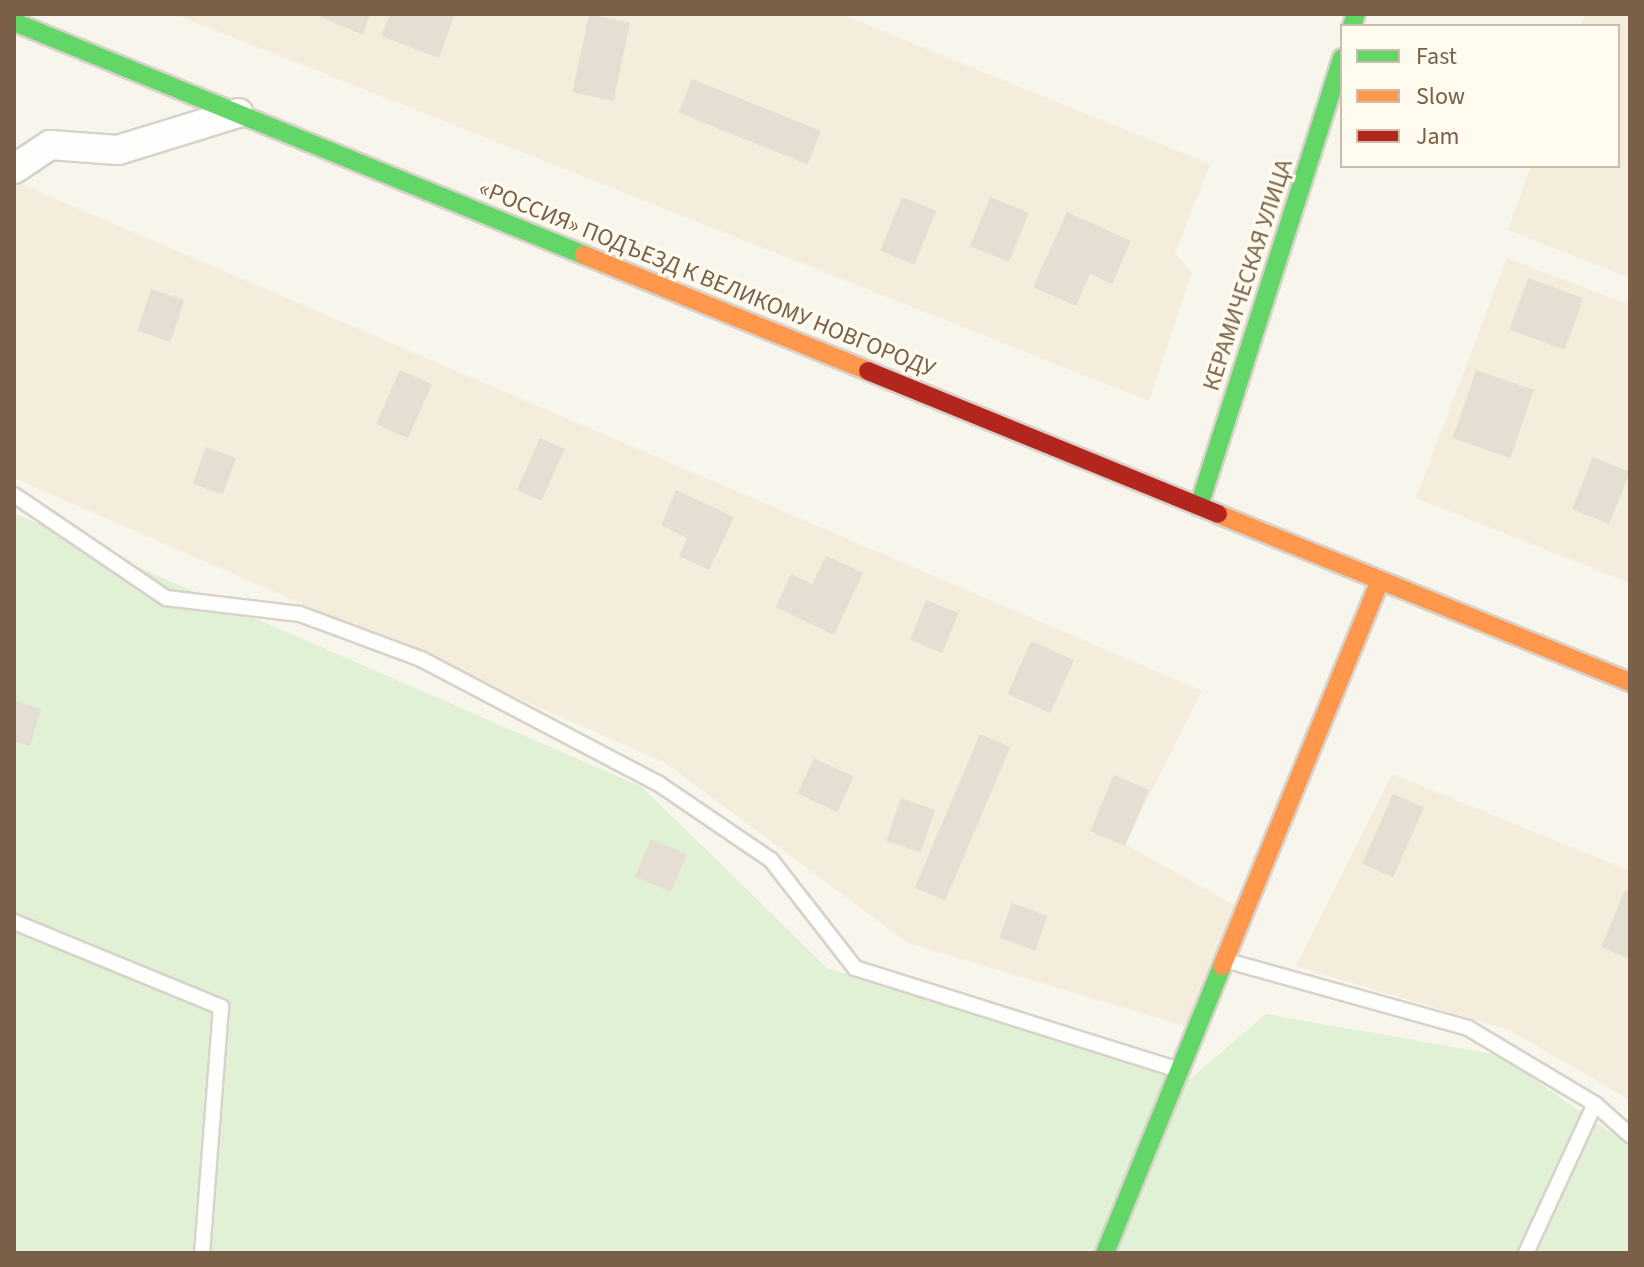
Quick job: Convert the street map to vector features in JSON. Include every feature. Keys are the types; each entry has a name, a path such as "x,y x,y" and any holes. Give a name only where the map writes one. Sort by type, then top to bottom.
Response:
{"main road":[{"name":"«РОССИЯ» ПОДЪЕЗД К ВЕЛИКОМУ НОВГОРОДУ","path":"14,22 1630,682"},
{"name":"КЕРАМИЧЕСКАЯ УЛИЦА","path":"1199,506 1340,64"},
{"path":"1105,1253 1228,961 1380,581"}],"street":[{"path":"14,169 50,145 118,150 238,113"}],"lane":[{"path":"14,495 166,598 300,614 421,659 659,784 771,860 855,968 1181,1071"},
{"path":"14,922 221,1007 202,1253"},
{"path":"1228,961 1468,1028 1595,1104 1630,1135"},
{"path":"1526,1253 1595,1104"}],"shaded area":[{"path":"174,14 841,14 1210,164 1175,254 1192,272 1149,401"},
{"path":"1585,14 1630,14 1630,278 1508,230 1530,168 1620,168 1620,24 1582,24"},
{"path":"14,181 1202,691 1125,844 1239,908 1188,1027 908,943 664,762 14,478"},
{"path":"1507,258 1630,305 1630,583 1416,498"},
{"path":"1392,774 1630,871 1630,1100 1509,1030 1296,966"}],"green space":[{"path":"14,513 642,787 827,968 1189,1080 1266,1014 1499,1055 1630,1146 1630,1253 14,1253"}],"building":[{"path":"314,14 370,14 363,35"},
{"path":"390,14 455,14 439,58 381,36"},
{"path":"589,14 630,23 613,101 572,92"},
{"path":"692,79 821,131 807,164 679,112"},
{"path":"902,197 936,211 915,265 880,251"},
{"path":"990,197 1029,213 1009,262 970,246"},
{"path":"1067,212 1131,241 1112,284 1090,274 1076,306 1033,287"},
{"path":"1528,278 1583,298 1565,350 1509,330"},
{"path":"151,289 184,300 171,342 137,331"},
{"path":"400,370 432,384 408,438 376,424"},
{"path":"1476,370 1534,390 1510,458 1453,438"},
{"path":"540,438 565,449 541,501 517,490"},
{"path":"206,447 236,458 223,495 193,484"},
{"path":"1593,457 1630,472 1609,524 1572,509"},
{"path":"676,490 734,517 709,570 679,556 687,538 661,525"},
{"path":"826,556 863,573 834,635 776,607 791,574 812,584"},
{"path":"926,600 958,613 942,653 910,640"},
{"path":"1031,641 1074,660 1050,713 1007,694"},
{"path":"14,701 41,709 30,746 14,742"},
{"path":"980,734 1010,747 945,901 915,888"},
{"path":"814,758 854,777 837,812 798,793"},
{"path":"1114,775 1149,790 1125,846 1090,831"},
{"path":"1393,794 1424,808 1393,877 1362,863"},
{"path":"901,798 935,810 920,852 886,841"},
{"path":"651,839 687,854 671,892 635,877"},
{"path":"1625,890 1630,892 1630,959 1601,947"},
{"path":"1012,903 1048,916 1035,951 999,938"}],"traffic: fast":[{"path":"1353,24 1356,14"},
{"path":"14,22 584,255"},
{"path":"1199,506 1340,64"},
{"path":"1105,1253 1222,966"}],"traffic: slow":[{"path":"584,255 868,371"},
{"path":"1218,514 1630,682"},
{"path":"1222,966 1380,581"}],"traffic: jam":[{"path":"868,371 1218,514"}]}
